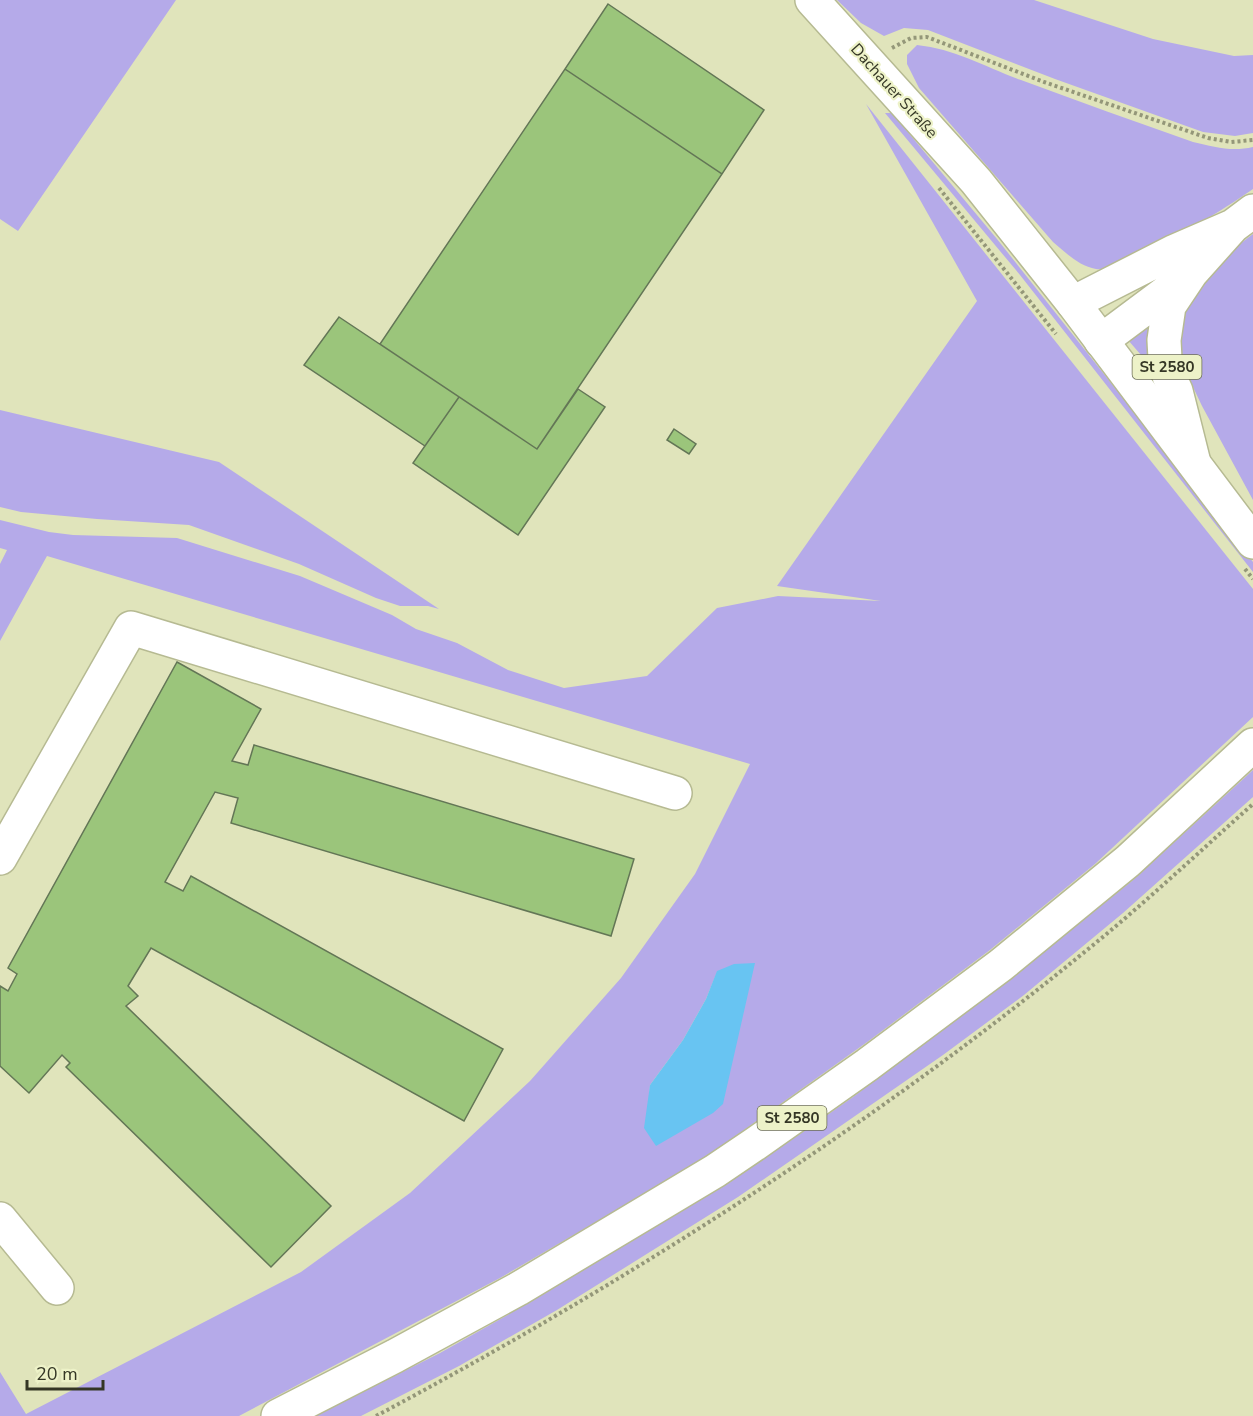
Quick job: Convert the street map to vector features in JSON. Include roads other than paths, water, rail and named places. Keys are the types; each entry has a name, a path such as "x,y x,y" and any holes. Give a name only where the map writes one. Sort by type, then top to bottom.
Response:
{"main road":[{"name":"Dachauer Straße","path":"812,0 976,181 1073,303 1194,464 1246,551"},
{"name":"St 2580","path":"1073,303 1243,219"},
{"name":"St 2580","path":"1101,341 1191,273 1243,219"},
{"name":"St 2580","path":"1191,273 1169,306 1164,340 1169,376 1176,391 1194,464"},
{"path":"0,858 130,628 675,793"},
{"name":"St 2580","path":"278,1416 508,1294 715,1171 755,1144 876,1059 1001,965 1128,861 1253,745"},
{"path":"0,1219 57,1288"}],"water":[{"path":"755,963 723,1104 713,1113 656,1146 644,1128 650,1085 683,1040 706,999 717,971 734,964"}]}
